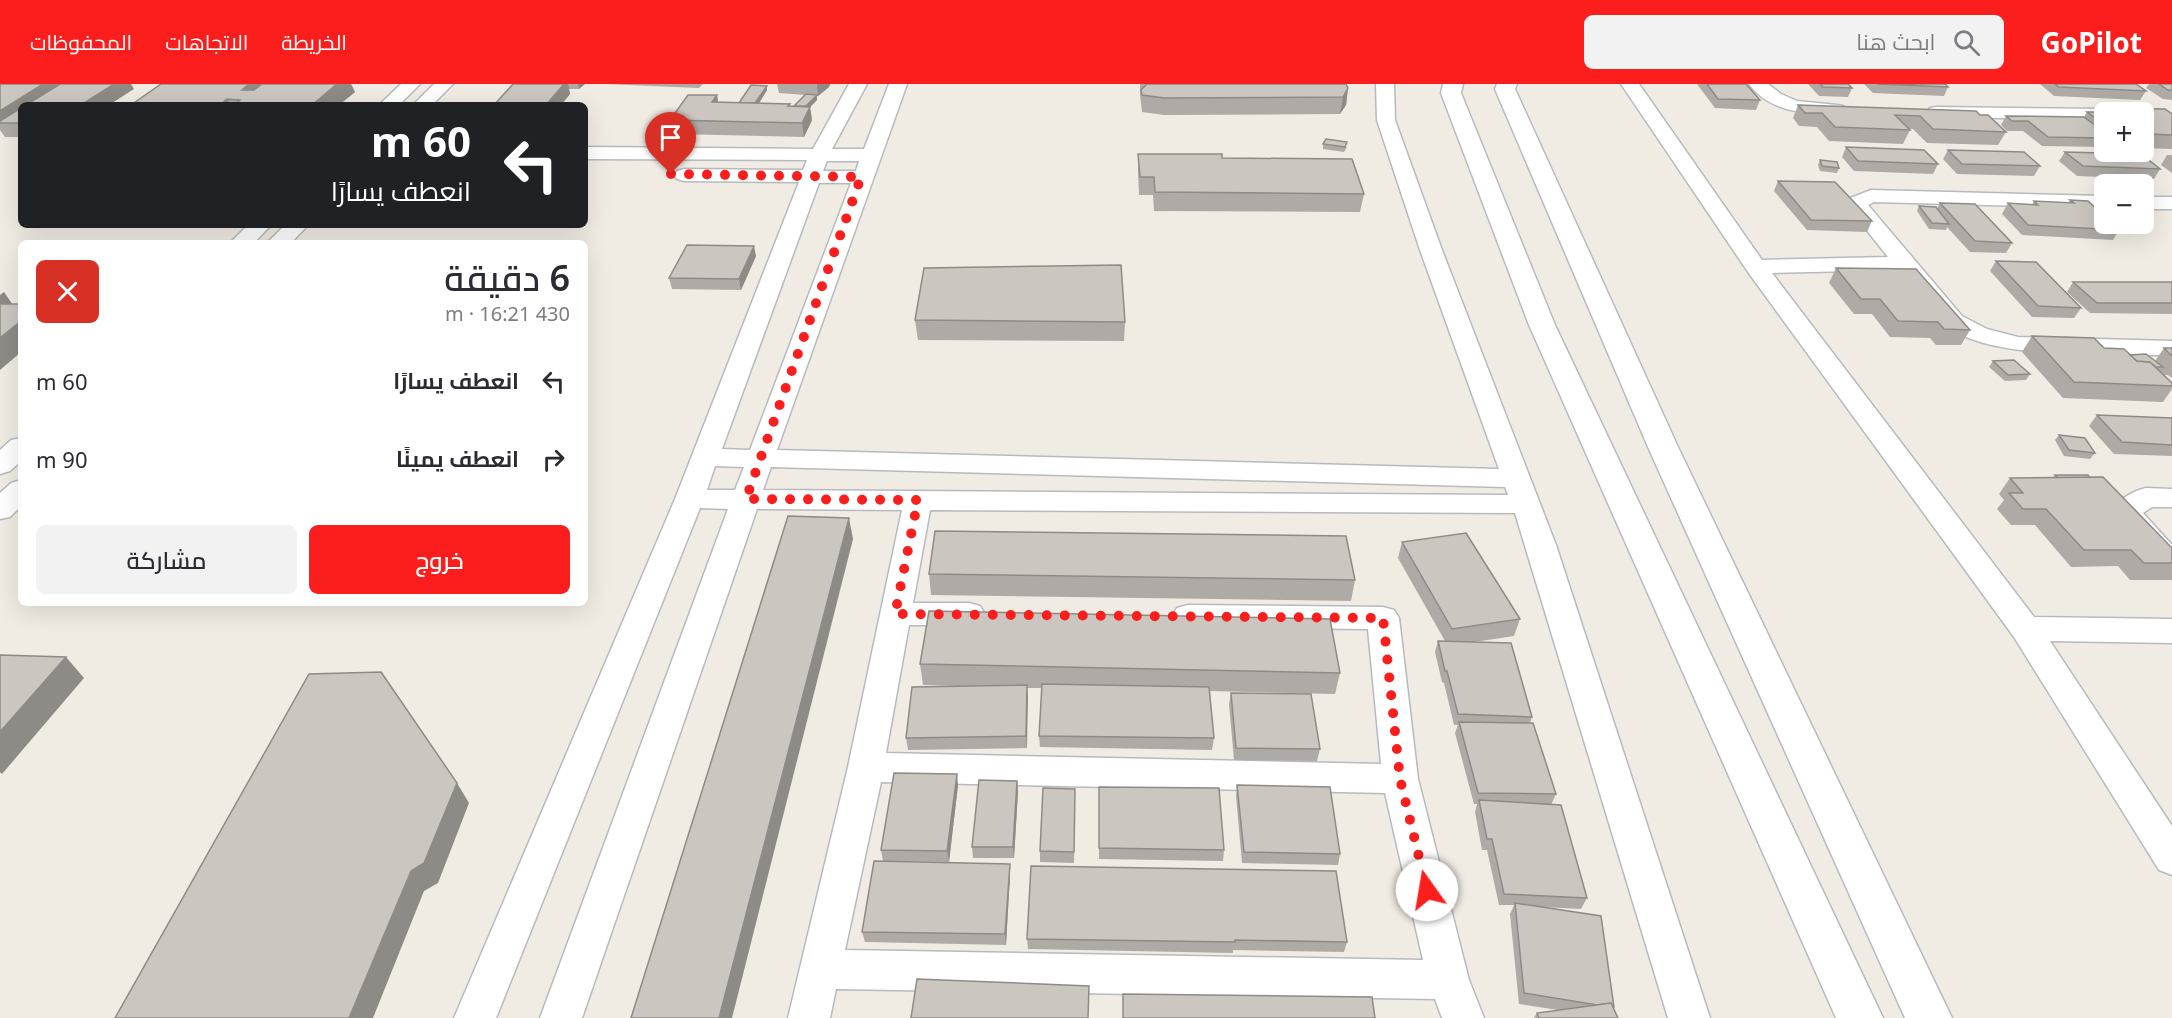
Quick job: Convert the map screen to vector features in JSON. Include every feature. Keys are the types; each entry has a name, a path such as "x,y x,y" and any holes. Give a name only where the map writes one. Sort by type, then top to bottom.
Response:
{"street":[{"path":"391,102 411,84"},
{"path":"425,102 444,84"},
{"path":"475,1018 705,457 815,166 858,84"},
{"path":"561,1018 760,458 898,84"},
{"path":"1385,84 1386,120 1431,250 1541,545 1689,1018"},
{"path":"1453,84 1451,93 1542,325 1860,1018"},
{"path":"1507,84 1504,89 1663,447 1929,1018"},
{"path":"1630,84 1755,267 2025,629 2172,858"},
{"path":"1758,84 1768,96 1784,104 1812,109 1859,110"},
{"path":"1917,111 2094,115"},
{"path":"588,153 644,153 815,166"},
{"path":"624,174 644,153"},
{"path":"659,174 815,166 866,166"},
{"path":"2094,202 1871,196 1855,203 1954,321 1978,334 2018,344 2172,348"},
{"path":"2154,203 2172,203"},
{"path":"244,240 257,228"},
{"path":"281,240 294,228"},
{"path":"1755,267 1905,263"},
{"path":"705,457 1520,491"},
{"path":"688,499 918,500 1520,491"},
{"path":"2172,498 2146,497 2126,511 2172,565"},
{"path":"809,1018 866,767 918,500"},
{"path":"895,614 1002,615"},
{"path":"1157,616 1383,618 1400,779 1448,980 1463,1018"},
{"path":"2025,629 2172,631"},
{"path":"866,767 1400,779"},
{"path":"820,969 1448,980"}],"building":[{"path":"0,84 43,84 0,111"},
{"path":"60,84 114,84 86,102 31,102"},
{"path":"161,84 249,84 242,90 254,90 262,84 337,84 316,102 238,102 240,100 227,99 224,102 135,102"},
{"path":"513,84 564,84 549,102 497,102"},
{"path":"1147,84 1346,84 1348,88 1343,97 1164,98 1142,95 1141,90"},
{"path":"1707,84 1746,84 1760,100 1718,99"},
{"path":"1820,84 1848,84 1852,88 1823,87"},
{"path":"1877,84 1945,84 1948,87"},
{"path":"2055,84 2136,84 2146,91 2059,87"},
{"path":"2159,84 2172,84 2172,90 2168,90"},
{"path":"751,85 767,86 755,103 739,103"},
{"path":"806,94 817,95 806,106 794,106"},
{"path":"688,95 717,95 712,102 790,104 788,106 810,107 802,123 670,120"},
{"path":"1798,105 1976,111 1980,115 1988,115 2006,132 1933,129 1920,116 1895,115 1910,130 1835,127 1822,113 1805,113"},
{"path":"2154,109 2165,109 2172,114 2172,135 2154,134"},
{"path":"18,110 18,123 0,123"},
{"path":"2006,116 2084,117 2094,124 2094,138 2048,137 2028,121 2012,121"},
{"path":"1326,139 1347,142 1345,147 1323,144"},
{"path":"1846,147 1924,150 1938,164 1858,161"},
{"path":"1948,150 2024,152 2040,166 1962,164"},
{"path":"2065,152 2094,153 2094,162 2151,162 2160,169 2083,166"},
{"path":"1138,154 1222,154 1222,158 1352,159 1364,194 1155,192 1154,177 1140,177"},
{"path":"1820,160 1837,162 1839,168 1822,166"},
{"path":"1778,181 1835,182 1872,221 1811,220"},
{"path":"2070,200 2088,201 2094,207 2094,229 2028,225 2008,203 2038,205 2034,201 2074,203"},
{"path":"1940,203 1975,204 2012,243 1975,241"},
{"path":"1919,206 1936,207 1949,224 1932,223"},
{"path":"687,245 754,246 739,279 669,278"},
{"path":"1996,261 2036,262 2081,308 2038,306"},
{"path":"1121,265 1125,322 915,320 924,268"},
{"path":"1836,268 1916,269 1970,330 1944,329 1938,322 1898,321 1880,299 1861,299"},
{"path":"2073,282 2172,282 2172,303 2097,303"},
{"path":"0,304 18,304 18,323 0,338"},
{"path":"2032,336 2094,338 2104,348 2124,349 2137,361 2150,362 2172,383 2172,386 2074,382"},
{"path":"2164,348 2172,348 2172,356"},
{"path":"2146,354 2163,367 2156,367 2150,362 2137,361 2130,355"},
{"path":"2014,360 2030,374 2008,375 1993,361"},
{"path":"2097,415 2172,418 2172,445 2122,442"},
{"path":"2059,435 2085,438 2095,453 2069,450"},
{"path":"2055,475 2088,475 2090,478 2058,478"},
{"path":"2103,477 2172,548 2172,563 2144,563 2131,550 2084,550 2046,509 2023,509 2009,493 2023,493 2010,478"},
{"path":"788,516 849,518 719,1018 631,1018"},
{"path":"935,531 1346,536 1355,580 929,574"},
{"path":"1466,533 1520,619 1452,629 1402,542"},
{"path":"929,611 1330,619 1340,673 920,664"},
{"path":"1438,641 1511,643 1532,717 1458,714"},
{"path":"0,655 66,657 0,732"},
{"path":"381,672 457,783 424,863 411,871 349,1018 115,1018 309,674"},
{"path":"1042,684 1209,687 1214,738 1039,736"},
{"path":"1027,685 1026,736 906,738 912,687"},
{"path":"1231,693 1311,694 1320,749 1236,748"},
{"path":"1459,722 1533,723 1556,794 1478,793"},
{"path":"894,773 957,774 947,851 881,850"},
{"path":"979,780 1017,781 1013,847 972,847"},
{"path":"1237,785 1330,787 1340,854 1244,852"},
{"path":"1099,787 1219,788 1224,850 1099,848"},
{"path":"1043,788 1075,789 1074,852 1040,851"},
{"path":"1479,800 1561,805 1587,898 1504,894 1492,839 1487,839"},
{"path":"874,861 1010,864 1005,934 862,932"},
{"path":"1031,866 1336,871 1347,942 1027,939"},
{"path":"1515,903 1601,916 1614,1007 1611,1003 1597,1005 1524,993"},
{"path":"917,979 1089,986 1088,1018 911,1018"},
{"path":"1123,994 1372,997 1375,1018 1123,1018"},
{"path":"1611,1003 1618,1018 1539,1018 1537,1013"}],"route":[{"path":"671,174 861,177 746,499 918,500 895,614 1383,618 1400,779 1427,890"}]}
